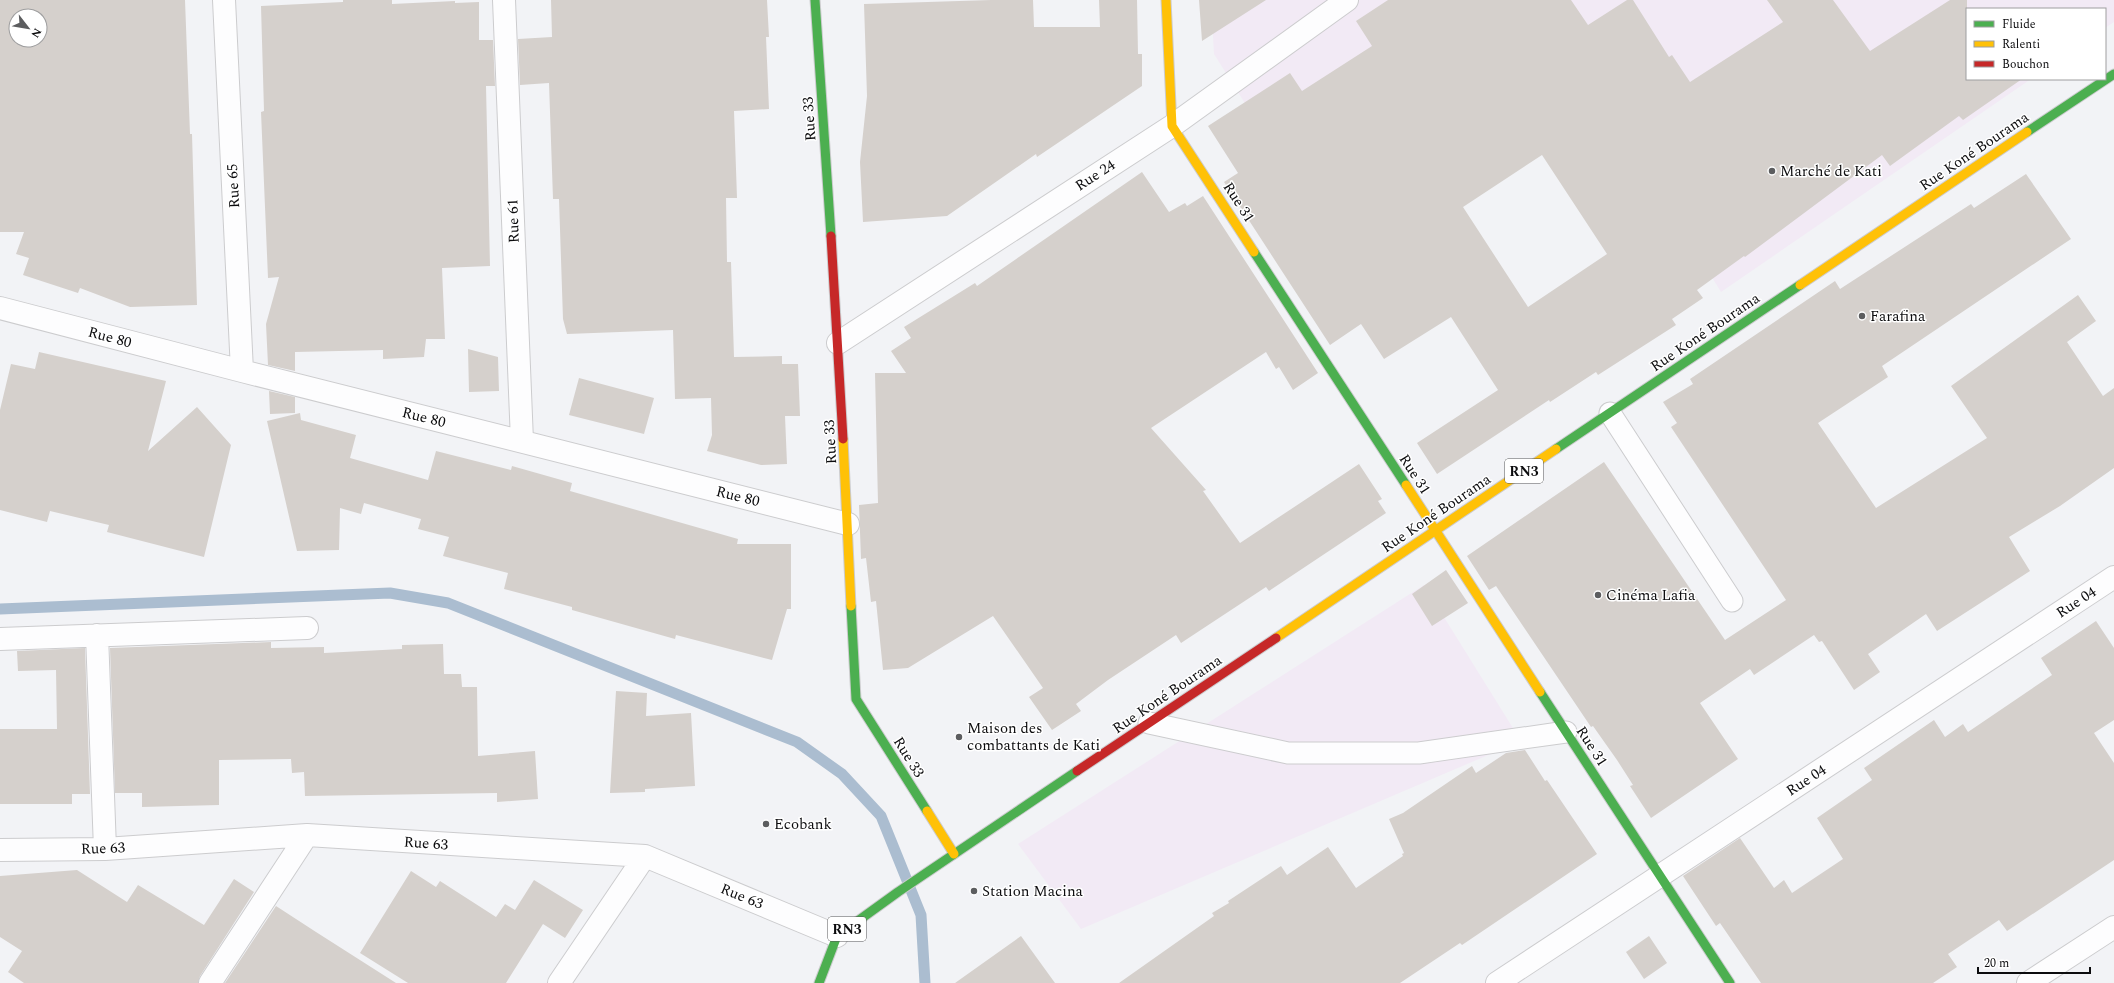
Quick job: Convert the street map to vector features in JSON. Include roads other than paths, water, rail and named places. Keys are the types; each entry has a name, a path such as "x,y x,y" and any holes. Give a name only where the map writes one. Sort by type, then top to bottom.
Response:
{"main road":[{"name":"Rue 33","path":"815,0 838,343 856,699 954,854"},
{"path":"1166,0 1172,126"},
{"name":"Rue Koné Bourama","path":"837,936 954,854 2105,80"},
{"name":"Rue 31","path":"1172,126 1730,983"},
{"name":"RN3","path":"819,983 837,936"}],"street":[{"name":"Rue 65","path":"224,0 242,371"},
{"name":"Rue 61","path":"504,0 522,442"},
{"name":"Rue 24","path":"838,343 1172,126 1347,0"},
{"name":"Rue 80","path":"0,308 242,371 848,524"},
{"name":"Rue 04","path":"1497,983 2114,577"},
{"path":"0,639 307,628"},
{"path":"97,635 105,849"},
{"path":"210,983 307,836"},
{"name":"Rue 63","path":"0,850 105,849 307,836 645,856 837,936"},
{"path":"559,983 645,856"},
{"path":"2028,983 2114,927"}],"lane":[{"path":"1610,413 1732,601"},
{"path":"1149,723 1288,753 1419,753 1566,732"}],"waterway":[{"path":"0,609 390,593 448,603 797,742 842,774 881,816 921,915 925,983"}],"place":[{"name":"Marché de Kati","path":"1772,171"},
{"name":"Farafina","path":"1862,316"},
{"name":"Cinéma Lafia","path":"1598,595"},
{"name":"Maison des combattants de Kati","path":"959,737"},
{"name":"Ecobank","path":"766,824"},
{"name":"Station Macina","path":"974,891"}]}
